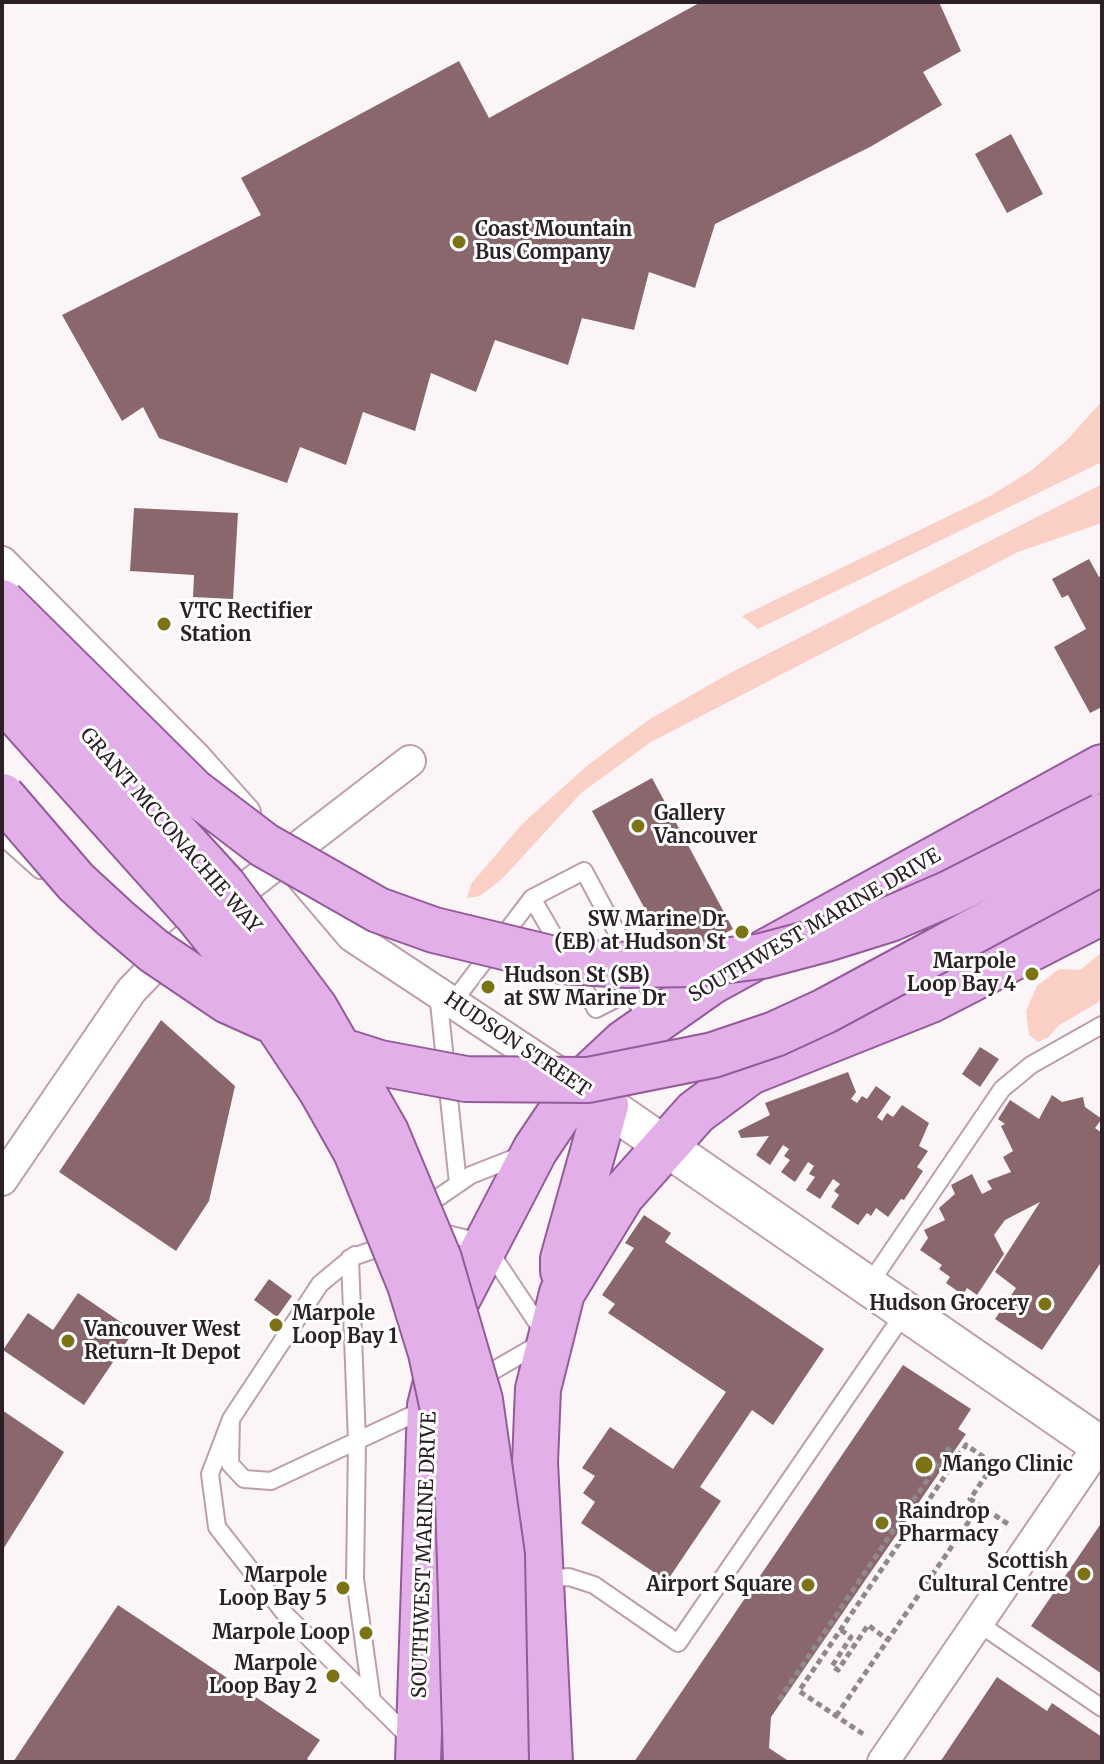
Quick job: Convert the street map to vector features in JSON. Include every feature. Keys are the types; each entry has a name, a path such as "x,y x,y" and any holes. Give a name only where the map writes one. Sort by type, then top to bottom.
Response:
{"main road":[{"path":"4,577 193,791 264,845 378,910 434,930 562,961 627,965 698,964 762,956 826,939 890,919 950,893 1102,816"},
{"name":"GRANT MCCONACHIE WAY","path":"2,643 224,886 315,1008 386,1132 439,1259 480,1400 502,1555 506,1762"},
{"name":"GRANT MCCONACHIE WAY","path":"2,697 198,916 235,962 321,1090 356,1152 410,1285 431,1353 446,1424 460,1542 466,1762"},
{"name":"SOUTHWEST MARINE DRIVE","path":"418,1754 430,1406 455,1304 535,1150 592,1096 624,1043 640,1007 711,982 1102,767"},
{"path":"2,796 76,882 115,918 154,951 228,1001 333,1048 380,1063 466,1079 588,1080 649,1070 726,1051 825,1011 1102,862"},
{"path":"550,1762 535,1462 538,1389 548,1339 562,1293 622,1195 696,1112 750,1072 931,1000 1102,912"},
{"path":"562,1293 563,1259 592,1096"}],"street":[{"name":"HUDSON STREET","path":"4,577 196,758 352,936 1101,1444"},
{"path":"2,1180 131,991 152,969 240,892 410,761"},
{"path":"872,891 931,1000"},
{"path":"883,1762 1101,1444"}],"lane":[{"path":"2,837 152,969"},
{"path":"458,1184 446,998 532,898 584,871 638,972 640,1007 596,1009 532,898"},
{"path":"868,1286 1002,1089 1031,1065 1102,1025"},
{"path":"418,1754 372,1701 286,1615 217,1527 210,1474 231,1419 320,1284 350,1258 471,1175 535,1150"},
{"path":"231,1419 230,1464 244,1479 271,1481 430,1406 548,1339 484,1243 430,1230 350,1258"},
{"path":"350,1258 357,1442 355,1579 372,1701"},
{"path":"543,1579 575,1578 594,1585 678,1643 905,1312"},
{"path":"978,1623 1102,1708"}],"path":[{"path":"863,1734 799,1691 966,1445 994,1464 970,1499 1008,1524"},
{"path":"779,1700 948,1449 958,1456"},
{"path":"836,1716 980,1505"},
{"path":"841,1630 851,1637 832,1666 838,1670 868,1625 888,1640"}],"shaded area":[{"path":"1102,401 1102,462 758,629 742,616 990,496 1032,470 1067,440"},
{"path":"1102,484 1102,523 1018,552 651,742 581,793 502,879 480,896 467,898 471,884 522,824 588,765 650,719 730,673"},
{"path":"1102,952 1102,1000 1058,1026 1049,1037 1038,1042 1029,1035 1026,1011 1037,986 1059,969 1080,970"}],"building":[{"name":"Coast Mountain Bus Company","path":"701,2 939,2 961,51 923,72 942,105 870,147 715,224 695,288 649,272 634,330 582,318 568,365 495,340 476,392 431,373 415,431 363,412 346,465 300,447 287,483 159,438 143,407 122,421 62,315 261,215 241,178 459,61 489,118"},
{"path":"1011,134 1043,194 1007,213 975,154"},
{"path":"134,508 238,513 233,599 193,597 194,575 130,571"},
{"path":"1089,559 1099,577 1102,575 1102,707 1090,713 1054,647 1086,629 1068,595 1062,598 1052,579"},
{"path":"652,778 733,929 673,961 592,811"},
{"path":"161,1020 235,1086 209,1201 176,1251 59,1172"},
{"path":"980,1047 999,1059 980,1087 962,1074"},
{"path":"848,1072 856,1092 851,1099 857,1103 862,1096 867,1099 876,1086 891,1097 877,1117 882,1121 887,1113 893,1117 902,1105 929,1123 919,1146 928,1151 917,1167 923,1171 904,1200 901,1199 888,1217 876,1208 871,1216 867,1213 858,1225 831,1207 839,1195 834,1191 840,1184 833,1179 820,1199 806,1190 815,1177 809,1174 814,1166 808,1162 795,1182 781,1172 790,1160 784,1156 789,1149 783,1145 770,1165 756,1155 769,1136 741,1138 738,1131 770,1115 765,1103"},
{"path":"1052,1095 1062,1102 1083,1097 1085,1107 1102,1119 1095,1128 1102,1133 1102,1261 1042,1350 995,1319 1016,1288 995,1272 1040,1202 1005,1220 994,1235 1004,1254 977,1295 967,1288 963,1295 946,1283 950,1277 939,1269 942,1265 920,1250 928,1238 924,1230 945,1220 939,1208 955,1194 951,1185 972,1174 982,1194 992,1189 987,1181 1011,1172 1003,1157 1013,1151 1001,1126 1005,1124 998,1119 1010,1100 1039,1119"},
{"path":"644,1215 671,1233 665,1242 824,1349 773,1425 752,1410 700,1487 721,1501 667,1581 581,1523 595,1502 583,1493 595,1476 582,1468 610,1427 673,1469 726,1392 608,1313 615,1304 602,1295 634,1248 625,1243"},
{"path":"269,1279 292,1296 277,1317 254,1300"},
{"name":"Vancouver West Return-It Depot","path":"78,1293 134,1331 84,1405 3,1350 28,1313 53,1330"},
{"name":"Airport Square","path":"903,1365 971,1409 958,1429 966,1434 771,1717 769,1748 790,1762 634,1762"},
{"path":"2,1410 64,1452 2,1551"},
{"name":"Scottish Cultural Centre","path":"1102,1522 1102,1674 1031,1626"},
{"path":"118,1605 320,1740 307,1759 312,1762 13,1762"},
{"path":"997,1677 1047,1711 1052,1703 1102,1737 1102,1762 940,1762"}],"place":[{"name":"Coast Mountain Bus Company","path":"459,242"},
{"name":"VTC Rectifier Station","path":"164,624"},
{"name":"Gallery Vancouver","path":"638,826"},
{"name":"SW Marine Dr (EB) at Hudson St","path":"742,932"},
{"name":"Marpole Loop Bay 4","path":"1032,974"},
{"name":"Hudson St (SB) at SW Marine Dr","path":"488,987"},
{"name":"Hudson Grocery","path":"1045,1304"},
{"name":"Marpole Loop Bay 1","path":"276,1325"},
{"name":"Vancouver West Return-It Depot","path":"68,1341"},
{"name":"Mango Clinic","path":"924,1465"},
{"name":"Raindrop Pharmacy","path":"882,1523"},
{"name":"Scottish Cultural Centre","path":"1084,1574"},
{"name":"Airport Square","path":"808,1585"},
{"name":"Marpole Loop Bay 5","path":"343,1588"},
{"name":"Marpole Loop","path":"366,1633"},
{"name":"Marpole Loop Bay 2","path":"333,1676"}]}
